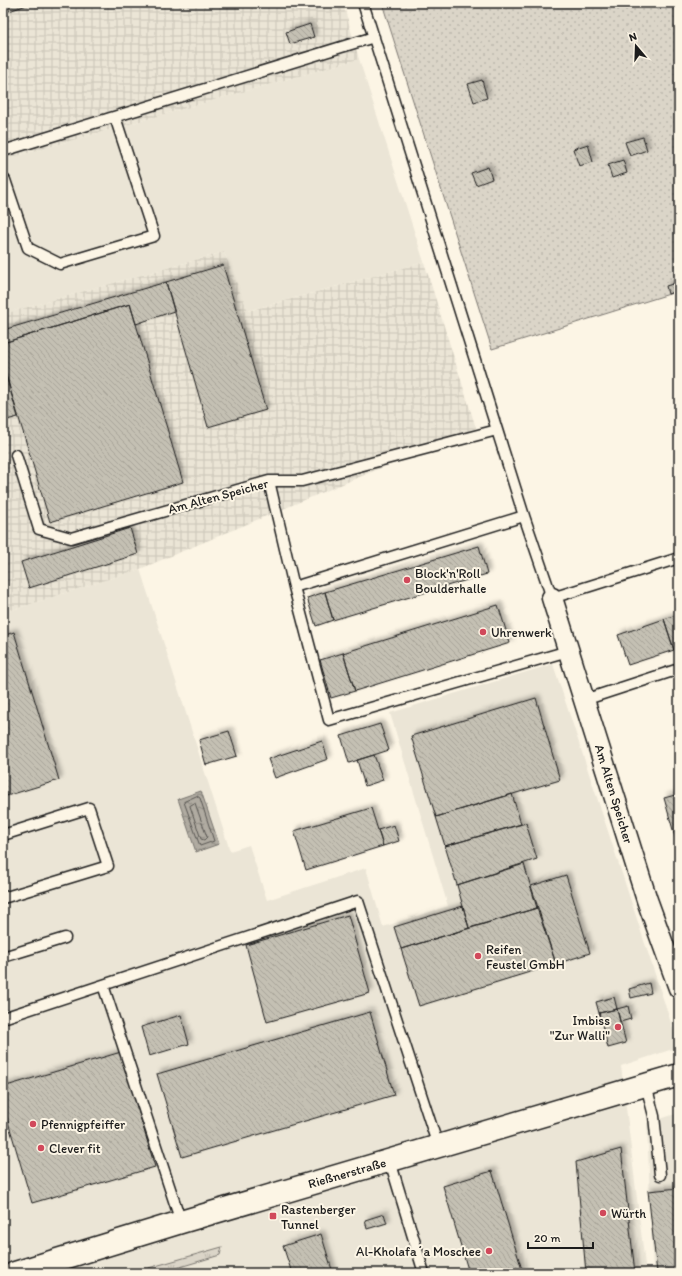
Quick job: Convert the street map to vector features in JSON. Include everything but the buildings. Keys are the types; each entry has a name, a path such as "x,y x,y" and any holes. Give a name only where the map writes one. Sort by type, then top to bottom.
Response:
{"street":[{"name":"Am Alten Speicher","path":"552,598 647,900 679,988"},
{"name":"Rießnerstraße","path":"15,1273 181,1222 679,1075"}],"lane":[{"path":"363,3 524,516 552,598 679,558"},
{"path":"3,151 374,37"},
{"path":"3,179 5,180 28,248 60,264 154,236 115,117"},
{"name":"Am Alten Speicher","path":"16,455 39,530 71,538 269,481 302,481 497,430"},
{"path":"269,481 294,587 329,720 568,650"},
{"path":"294,587 524,516"},
{"path":"584,700 679,669"},
{"path":"3,835 89,808 108,866 3,898"},
{"path":"3,1018 358,901 438,1146"},
{"path":"3,957 65,938"},
{"path":"103,985 181,1222"},
{"path":"646,1085 654,1116 660,1175"},
{"path":"390,1161 424,1273"}],"shaded area":[{"path":"3,3 343,3 359,59 3,160"},
{"path":"359,59 424,262 247,311 224,252 3,314 3,160"},
{"path":"224,252 248,311 424,262 476,428 140,569 3,613 3,314"},
{"path":"140,569 230,851 249,845 267,900 366,868 383,927 448,906 390,713 553,664 679,1047 621,1066 646,1273 3,1273 3,613"},
{"path":"679,1113 679,1273 653,1273 647,1123"}],"green space":[{"path":"382,3 679,3 679,291 492,349"},
{"path":"222,1247 220,1255 160,1273 131,1273"}],"water":[{"path":"201,791 219,844 196,852 178,799"}],"place":[{"name":"Block'n'Roll Boulderhalle","path":"407,580"},
{"name":"Uhrenwerk","path":"483,632"},
{"name":"Reifen Feustel GmbH","path":"478,956"},
{"name":"Imbiss \"Zur Walli\"","path":"618,1027"},
{"name":"Pfennigpfeiffer","path":"33,1124"},
{"name":"Clever fit","path":"41,1148"},
{"name":"Würth","path":"603,1213"},
{"name":"Rastenberger Tunnel","path":"273,1216"},
{"name":"Al-Kholafa´a Moschee","path":"489,1251"}]}
